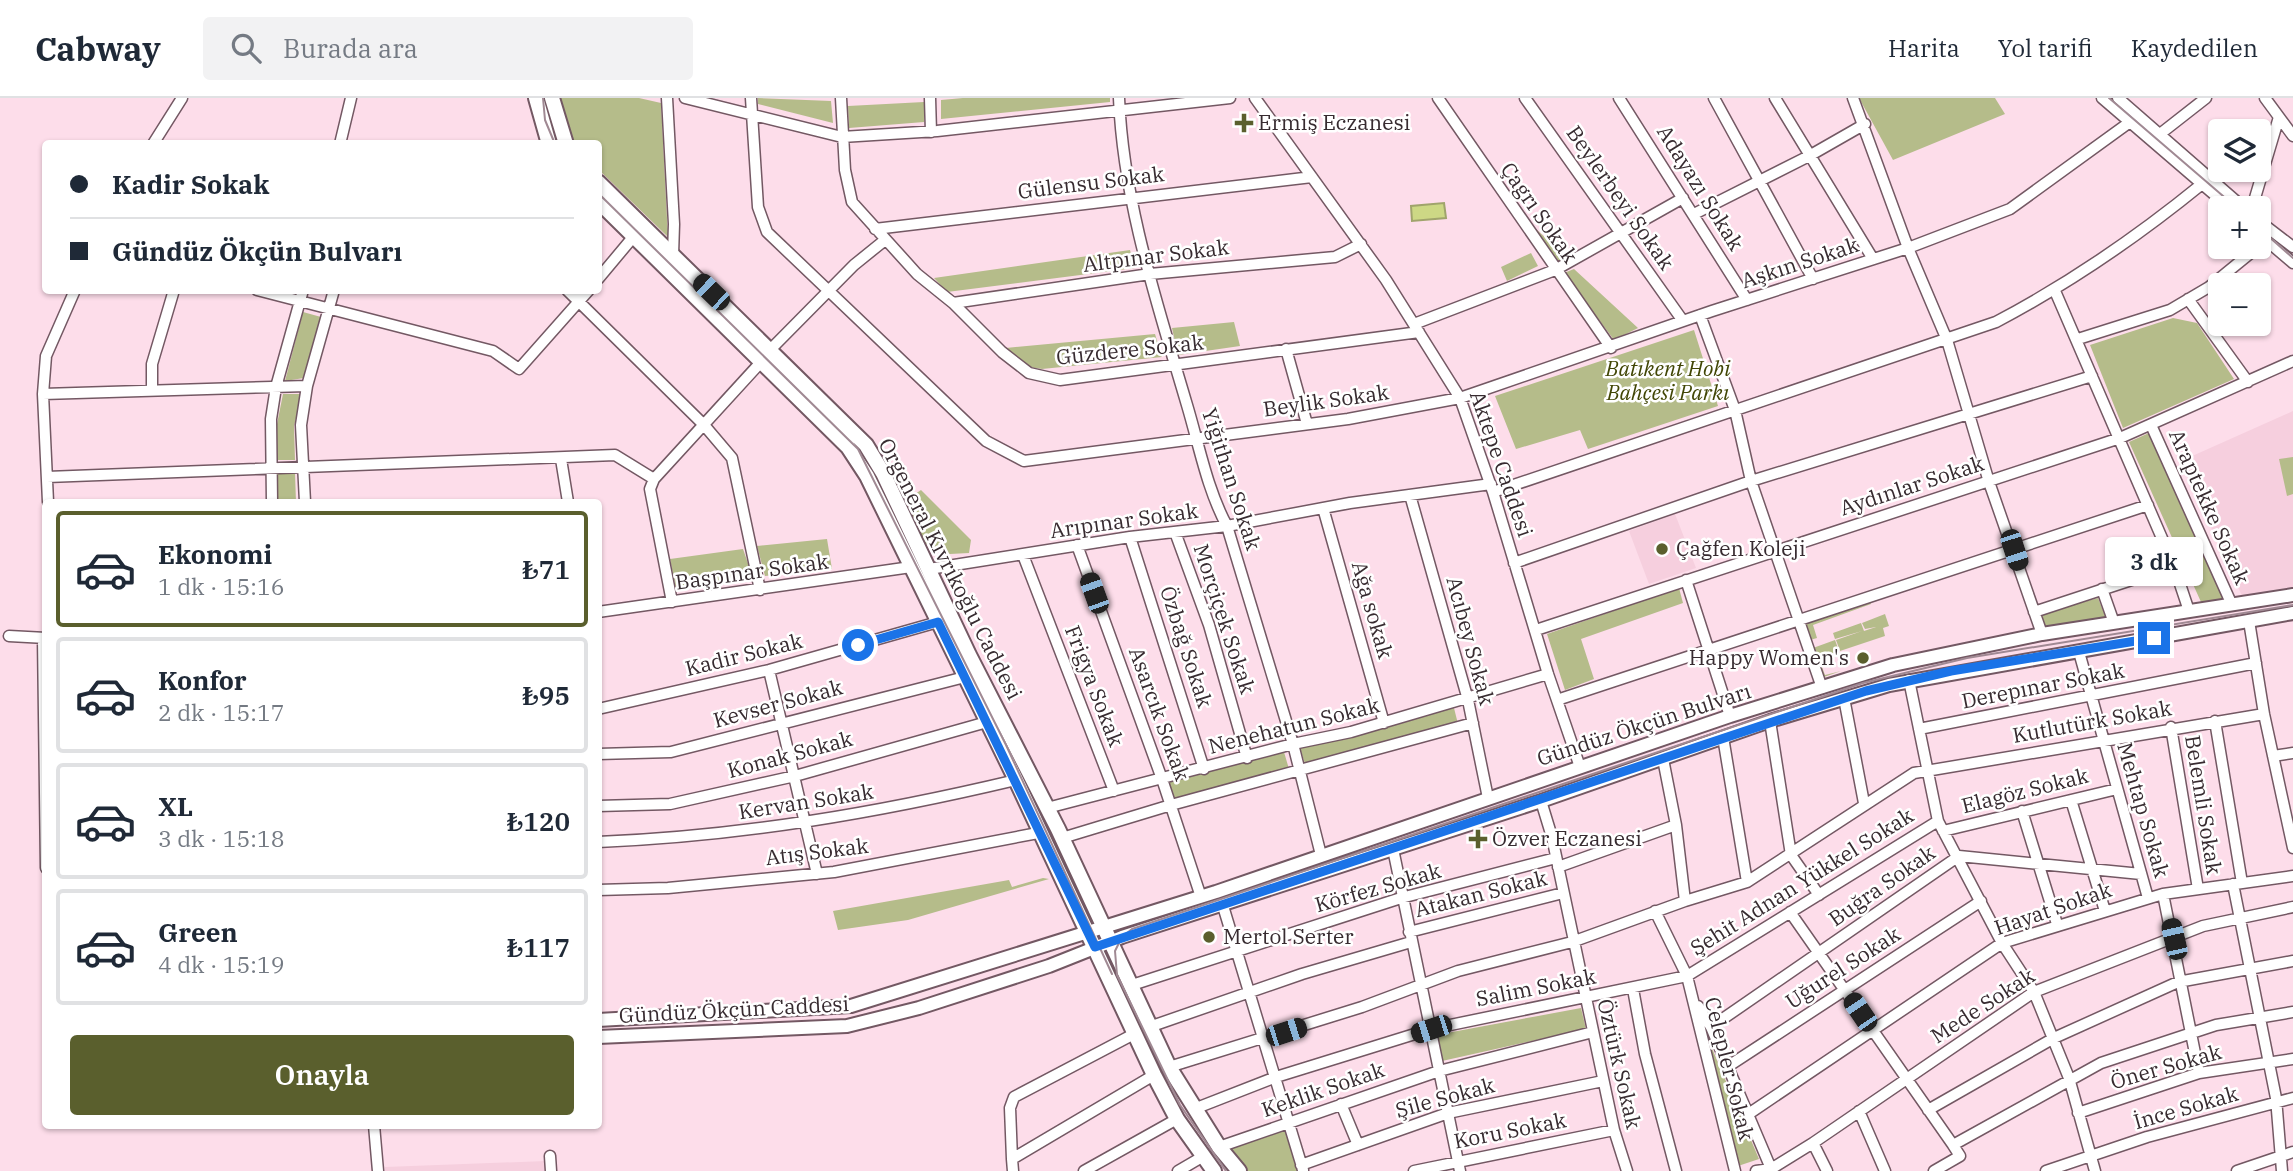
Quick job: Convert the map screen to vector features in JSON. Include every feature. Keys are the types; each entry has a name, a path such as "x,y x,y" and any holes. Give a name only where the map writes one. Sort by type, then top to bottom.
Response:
{"main road":[{"path":"536,98 548,140"},
{"path":"552,98 565,140"},
{"name":"Orgeneral Kıvrıkoğlu Caddesi","path":"602,185 673,255 765,356 866,445 883,472 1062,838 1152,1026 1169,1068 1219,1147 1239,1171"},
{"path":"602,205 765,356 848,447 867,476 1016,780 1038,833 1095,947 1154,1075 1177,1119 1213,1171"}],"street":[{"path":"156,140 182,98"},
{"path":"342,140 351,98"},
{"path":"667,98 674,225 673,255"},
{"path":"685,98 842,137 931,132 1230,98"},
{"name":"Beylik Sokak","path":"751,98 758,207 767,232 986,441 1024,461 1307,424 1460,398"},
{"name":"Güzdere Sokak","path":"841,98 842,137 852,202 916,274 953,303 1029,373 1060,380 1176,366 1417,328 1555,270 1684,198"},
{"path":"930,98 931,132"},
{"name":"Yiğithan Sokak","path":"1119,98 1132,197 1150,274 1219,510 1227,526 1293,744 1321,855"},
{"name":"Aktepe Caddesi","path":"1255,98 1361,244 1460,398 1492,488 1548,674 1580,767"},
{"name":"Çagrı Sokak","path":"1438,98 1611,348"},
{"name":"Beylerbeyi Sokak","path":"1525,98 1683,321"},
{"name":"Adayazı Sokak","path":"1619,98 1747,300"},
{"path":"1714,98 1813,278"},
{"path":"1776,98 1874,259"},
{"path":"1853,98 1908,248 1947,340 1989,482 2042,634"},
{"path":"2102,98 2216,196"},
{"path":"2118,98 2230,196"},
{"path":"2160,134 2206,98"},
{"path":"2265,98 2293,136"},
{"path":"2255,196 2278,117"},
{"name":"Aşkın Sokak","path":"1460,398 1700,315 1908,248 2010,209 2130,122"},
{"path":"1694,214 1810,156 1864,124"},
{"name":"Gülensu Sokak","path":"875,229 1312,177"},
{"name":"Arıpınar Sokak","path":"929,569 1130,537 1227,526 1410,495 1492,488 1996,322 2055,291 2146,229 2202,184"},
{"path":"2271,230 2293,247"},
{"path":"602,274 634,236"},
{"path":"672,602 650,489 654,479 765,356 828,291 885,240"},
{"name":"Altpınar Sokak","path":"953,303 1150,274 1335,257 1361,244"},
{"path":"2271,249 2293,263"},
{"path":"2078,339 2170,310 2209,287 2241,259"},
{"path":"2055,291 2174,566 2189,611"},
{"path":"48,499 43,394 46,356 73,294"},
{"path":"152,389 152,364 173,294"},
{"path":"271,294 493,351 519,369 586,294"},
{"path":"272,499 271,419 276,387 302,294"},
{"path":"305,499 301,425 307,386 333,294"},
{"path":"571,294 704,425 732,458 760,590"},
{"path":"2188,299 2248,382"},
{"path":"1700,315 1735,410 1751,481 1777,550 1822,688"},
{"path":"1286,349 1307,424"},
{"name":"Aydınlar Sokak","path":"1536,630 2120,438 2293,361"},
{"path":"1514,563 1751,481 1970,416 2092,376"},
{"path":"43,394 307,386"},
{"name":"Araptekke Sokak","path":"2151,425 2232,605"},
{"path":"47,477 615,455 654,479"},
{"path":"561,459 568,499"},
{"name":"Acıbey Sokak","path":"1410,495 1468,700 1488,798"},
{"path":"1558,700 2148,505"},
{"name":"Ağa sokak","path":"1323,508 1384,723"},
{"name":"Morçiçek Sokak","path":"1175,532 1209,625 1247,758"},
{"name":"Özbağ Sokak","path":"1130,537 1204,769"},
{"name":"Asarcık Sokak","path":"1077,545 1163,779 1201,897"},
{"name":"Frigya Sokak","path":"1023,555 1114,791"},
{"path":"2034,612 2174,566"},
{"name":"Başpınar Sokak","path":"602,611 911,567"},
{"path":"1686,580 1730,716"},
{"path":"2102,589 2114,623"},
{"name":"Gündüz Ökçün Bulvarı","path":"1103,926 1201,897 1730,716 1928,656 2042,634 2293,596"},
{"name":"Gündüz Ökçün Bulvarı","path":"1111,941 1541,801 1844,698 1909,680 2293,613"},
{"path":"2249,621 2273,756 2288,802 2293,848"},
{"name":"Kadir Sokak","path":"602,708 769,670 938,622"},
{"path":"9,636 42,638"},
{"name":"Mehtap Sokak","path":"2079,652 2148,898"},
{"name":"Derepınar Sokak","path":"1919,729 2256,663"},
{"path":"769,670 817,874"},
{"name":"Nenehatun Sokak","path":"1047,808 1384,723 1548,674"},
{"name":"Kevser Sokak","path":"602,754 671,752 965,677"},
{"path":"1909,680 1940,826 1959,856 2002,943 2035,992 2069,1078 2095,1171"},
{"path":"1844,698 1864,803"},
{"name":"Kutlutürk Sokak","path":"1169,1068 1458,971 1573,942 1655,911 1747,882 1791,855 1864,803 1914,773 2171,727 2264,714"},
{"path":"1770,721 1791,855 1819,894"},
{"path":"2215,721 2237,883 2239,919 2276,1103 2282,1171"},
{"name":"Konak Sokak","path":"602,806 670,804 795,776 987,722"},
{"path":"1062,838 1171,805 1472,723"},
{"name":"Belemli Sokak","path":"2171,727 2198,889"},
{"path":"1723,737 1747,882"},
{"path":"2273,756 2293,753"},
{"path":"1662,759 1676,825 1685,901"},
{"name":"Kervan Sokak","path":"602,842 693,838 806,822 907,806 1016,780"},
{"name":"Elagöz Sokak","path":"1940,826 2117,789"},
{"path":"2071,800 2105,911"},
{"name":"Öztürk Sokak","path":"1541,801 1557,863 1602,1081 1627,1171"},
{"path":"2022,811 2057,924"},
{"name":"Körfez Sokak","path":"1129,979 1237,950 1401,898 1557,863 1676,825"},
{"name":"Şehit Adnan Yükkel Sokak","path":"1687,976 1819,894 1940,826"},
{"name":"Atış Sokak","path":"602,886 668,888 817,874 1038,833"},
{"path":"1393,849 1401,898 1459,1166"},
{"name":"Buğra Sokak","path":"1711,1027 1959,856 2141,874"},
{"name":"Hayat Sokak","path":"1747,1115 2002,943 2057,924 2163,894 2293,876"},
{"name":"Atakan Sokak","path":"1152,1026 1410,937 1563,893"},
{"path":"2163,894 2174,939 2178,982 2199,1073"},
{"name":"Uğurel Sokak","path":"1727,1067 1981,901"},
{"path":"1223,906 1302,1168"},
{"name":"Mede Sokak","path":"1756,1171 1772,1170 2035,992 2203,926 2293,907"},
{"name":"Celepler Sokak","path":"1655,911 1687,976 1735,1171"},
{"path":"1790,912 1954,1145 1960,1156 1934,1171"},
{"name":"Gündüz Ökçün Caddesi","path":"602,1020 851,1006 1103,926"},
{"name":"Gündüz Ökçün Caddesi","path":"602,1037 847,1026 919,1008 1049,966 1111,941"},
{"path":"1928,1110 2054,1038 2178,982 2293,961"},
{"name":"Salim Sokak","path":"1194,1109 1276,1077 1431,1029 1687,976"},
{"path":"1633,989 1645,1054 1676,1171"},
{"path":"1692,996 1711,1027 1772,1170"},
{"path":"1954,1145 2069,1078 2101,1063 2191,1033 2258,1017 2293,1012"},
{"name":"Keklik Sokak","path":"1219,1147 1439,1071 1593,1032"},
{"path":"1013,1171 1010,1108 1014,1097 1134,1034"},
{"name":"Öner Sokak","path":"2078,1112 2199,1073 2293,1059"},
{"path":"1012,1159 1154,1075"},
{"name":"Şile Sokak","path":"1302,1168 1448,1112 1602,1081"},
{"name":"İnce Sokak","path":"2046,1171 2147,1137 2293,1098"},
{"path":"1341,1104 1358,1145"},
{"path":"1859,1111 1885,1171"},
{"path":"1084,1171 1177,1119"},
{"path":"374,1129 378,1171"},
{"name":"Koru Sokak","path":"1414,1171 1459,1166 1614,1130"},
{"path":"1813,1143 1827,1171"},
{"path":"2237,1171 2293,1152"},
{"path":"550,1156 551,1171"},
{"path":"1178,1171 1202,1157"}],"shaded area":[{"path":"1444,203 1446,218 1412,221 1411,206"},
{"path":"2293,411 2293,587 2242,596 2181,461"},
{"name":"Çağfen Koleji","path":"1675,514 1696,568 1649,584 1629,531"},
{"path":"546,1161 546,1171 385,1171 385,1167"}],"green space":[{"path":"561,98 639,98 661,103 668,237 602,173 602,140 573,140 562,118"},
{"path":"758,98 831,101 833,123 758,104"},
{"path":"1110,98 1110,102 941,119 941,100"},
{"path":"1859,98 1995,98 2005,114 1893,160"},
{"path":"924,102 924,122 849,128 848,106"},
{"path":"1532,225 1567,258 1559,264 1554,262 1529,226"},
{"path":"1130,250 1135,268 947,292 934,278"},
{"path":"1531,253 1538,266 1507,281 1501,267"},
{"path":"1574,269 1638,328 1614,340 1564,273"},
{"path":"303,312 321,317 304,378 285,381"},
{"path":"2173,318 2197,323 2234,379 2123,428 2090,345"},
{"path":"1234,322 1240,346 1178,355 1172,328"},
{"name":"Batıkent Hobi Bahçesi Parkı","path":"1694,330 1718,406 1588,449 1580,430 1516,449 1495,396"},
{"path":"1155,334 1162,357 1042,369 1029,367 1006,348"},
{"path":"283,394 302,394 294,426 295,460 277,460 277,424"},
{"path":"2149,433 2223,599 2201,602 2129,442"},
{"path":"2293,457 2293,494 2287,496 2279,459"},
{"path":"295,473 296,499 277,499 276,474"},
{"path":"921,490 971,540 969,553 950,554 921,542 903,502"},
{"path":"827,539 832,569 765,576 757,546"},
{"path":"743,549 753,578 676,589 670,559"},
{"path":"1679,588 1683,603 1581,639 1594,679 1565,690 1547,634"},
{"path":"2098,598 2106,618 2046,627 2041,614"},
{"path":"1870,601 1871,604 1813,625 1817,638 1810,640 1806,625 1809,620"},
{"path":"1885,614 1889,626 1883,628 1885,636 1840,651 1836,640 1862,631 1835,639 1833,633 1861,623 1864,631 1876,627 1865,629 1862,623"},
{"path":"1835,640 1839,651 1819,659 1825,675 1841,671 1824,677 1813,648"},
{"path":"1454,708 1458,724 1305,764 1300,748"},
{"path":"1284,752 1289,769 1172,801 1167,783"},
{"path":"1043,878 1049,879 908,920 838,930 833,911 1009,880 1012,887"},
{"path":"1581,1008 1586,1029 1442,1061 1436,1035"},
{"path":"1708,1039 1759,1159 1738,1166 1705,1040"},
{"path":"1283,1126 1300,1171 1247,1171 1227,1149"}],"tram line":[{"path":"543,98 545,120 553,140"},
{"path":"2109,98 2223,196"},
{"path":"602,197 858,449 1006,745 1112,974"},
{"path":"2271,239 2293,258"},
{"path":"1226,1171 1180,1105 1117,975 1115,951 1122,937 1132,929 1863,683 1967,658 2293,605"}],"place":[{"name":"Ermiş Eczanesi","path":"1244,123"},
{"name":"Çağfen Koleji","path":"1662,549"},
{"name":"Happy Women's","path":"1863,658"},
{"name":"Özver Eczanesi","path":"1478,839"},
{"name":"Mertol Serter","path":"1209,937"}],"route":[{"path":"858,645 938,622 1095,947 1866,691 1951,671 2154,638"}]}
